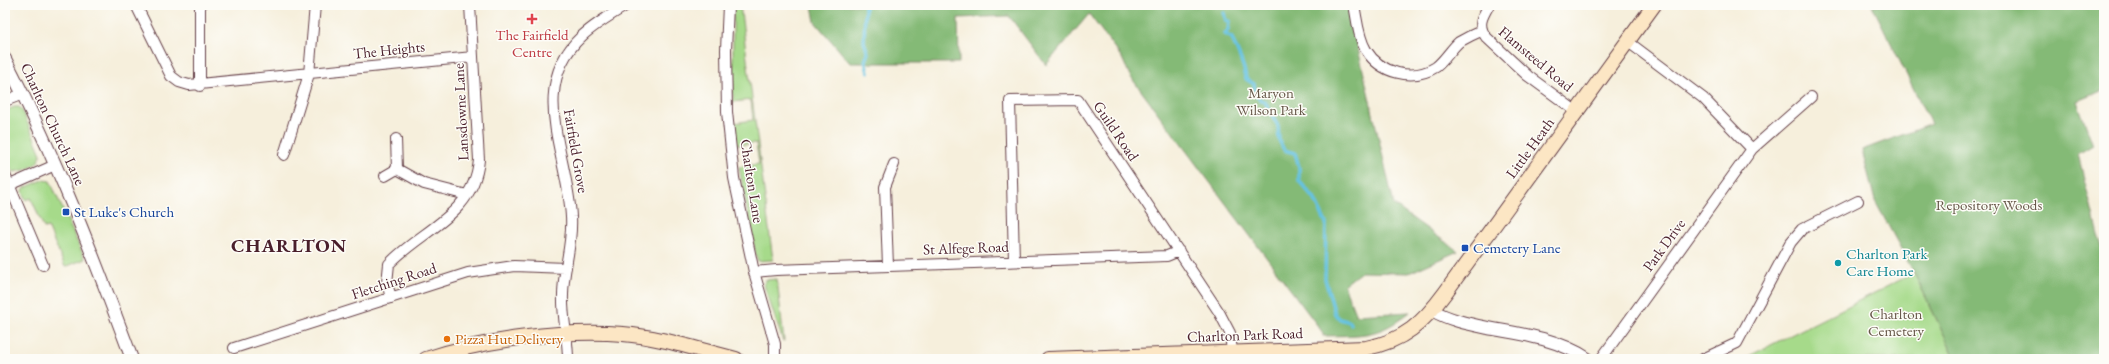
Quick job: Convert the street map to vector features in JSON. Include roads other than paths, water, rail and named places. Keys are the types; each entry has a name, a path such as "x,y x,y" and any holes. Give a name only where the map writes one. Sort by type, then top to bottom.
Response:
{"main road":[{"name":"Little Heath","path":"1432,310 1654,5"},
{"name":"Charlton Park Road","path":"1048,359 1366,348 1379,345 1404,335 1432,310"},
{"path":"426,359 478,345 596,332 625,334 669,342 736,359"}],"street":[{"name":"The Heights","path":"136,5 171,76 179,82 189,85 200,86 473,56"},
{"path":"200,5 200,86"},
{"path":"284,155 308,74 315,5"},
{"name":"Lansdowne Lane","path":"391,298 387,283 389,264 451,215 467,196 475,183 479,160 470,5"},
{"name":"Fairfield Grove","path":"568,359 563,296 572,218 554,115 552,95 555,79 561,63 582,36 627,5"},
{"name":"Charlton Lane","path":"728,5 726,50 727,112 734,178 754,272 775,344 775,359"},
{"path":"1354,5 1365,49 1379,64 1400,74 1411,75 1425,72 1437,66 1459,42 1481,31"},
{"name":"Flamsteed Road","path":"1489,5 1480,23 1481,31 1528,76 1577,112"},
{"path":"1627,42 1703,98 1752,149"},
{"name":"Charlton Church Lane","path":"5,59 23,94 55,165 96,263 132,359"},
{"path":"5,101 23,94"},
{"name":"Park Drive","path":"1601,359 1752,149 1811,97"},
{"name":"Guild Road","path":"1014,261 1010,101 1078,100 1227,325 1231,339 1232,352"},
{"path":"396,139 397,169"},
{"path":"888,266 885,187 894,164"},
{"path":"10,185 55,165"},
{"path":"397,169 424,184 467,196"},
{"path":"385,176 397,169"},
{"path":"5,174 43,265"},
{"path":"1703,359 1737,343 1790,242 1802,229 1858,201"},
{"name":"St Alfege Road","path":"754,272 1167,256 1179,251"},
{"name":"Fletching Road","path":"234,348 468,273 494,268 532,266 566,268"},
{"path":"1432,310 1440,315 1473,325 1557,343 1588,359"}],"waterway":[{"path":"865,5 864,42 868,53 865,61 868,72"},
{"path":"1224,13 1226,21 1229,21 1228,30 1225,34 1232,38 1246,79 1254,84 1256,95 1265,102 1278,126 1279,140 1284,150 1295,153 1299,167 1299,181 1314,198 1326,223 1325,279 1335,314 1340,319 1350,322 1351,324"}],"place":[{"name":"The Fairfield Centre","path":"532,19"},
{"name":"St Luke's Church","path":"66,212"},
{"name":"Cemetery Lane","path":"1465,248"},
{"name":"Charlton Park Care Home","path":"1838,263"},
{"name":"Pizza Hut Delivery","path":"447,339"}],"district":[{"name":"CHARLTON","path":"289,245"}],"park label":[{"name":"Maryon Wilson Park","path":"1271,102"},
{"name":"Repository Woods","path":"1989,205"},
{"name":"Charlton Cemetery","path":"1896,322"}]}
